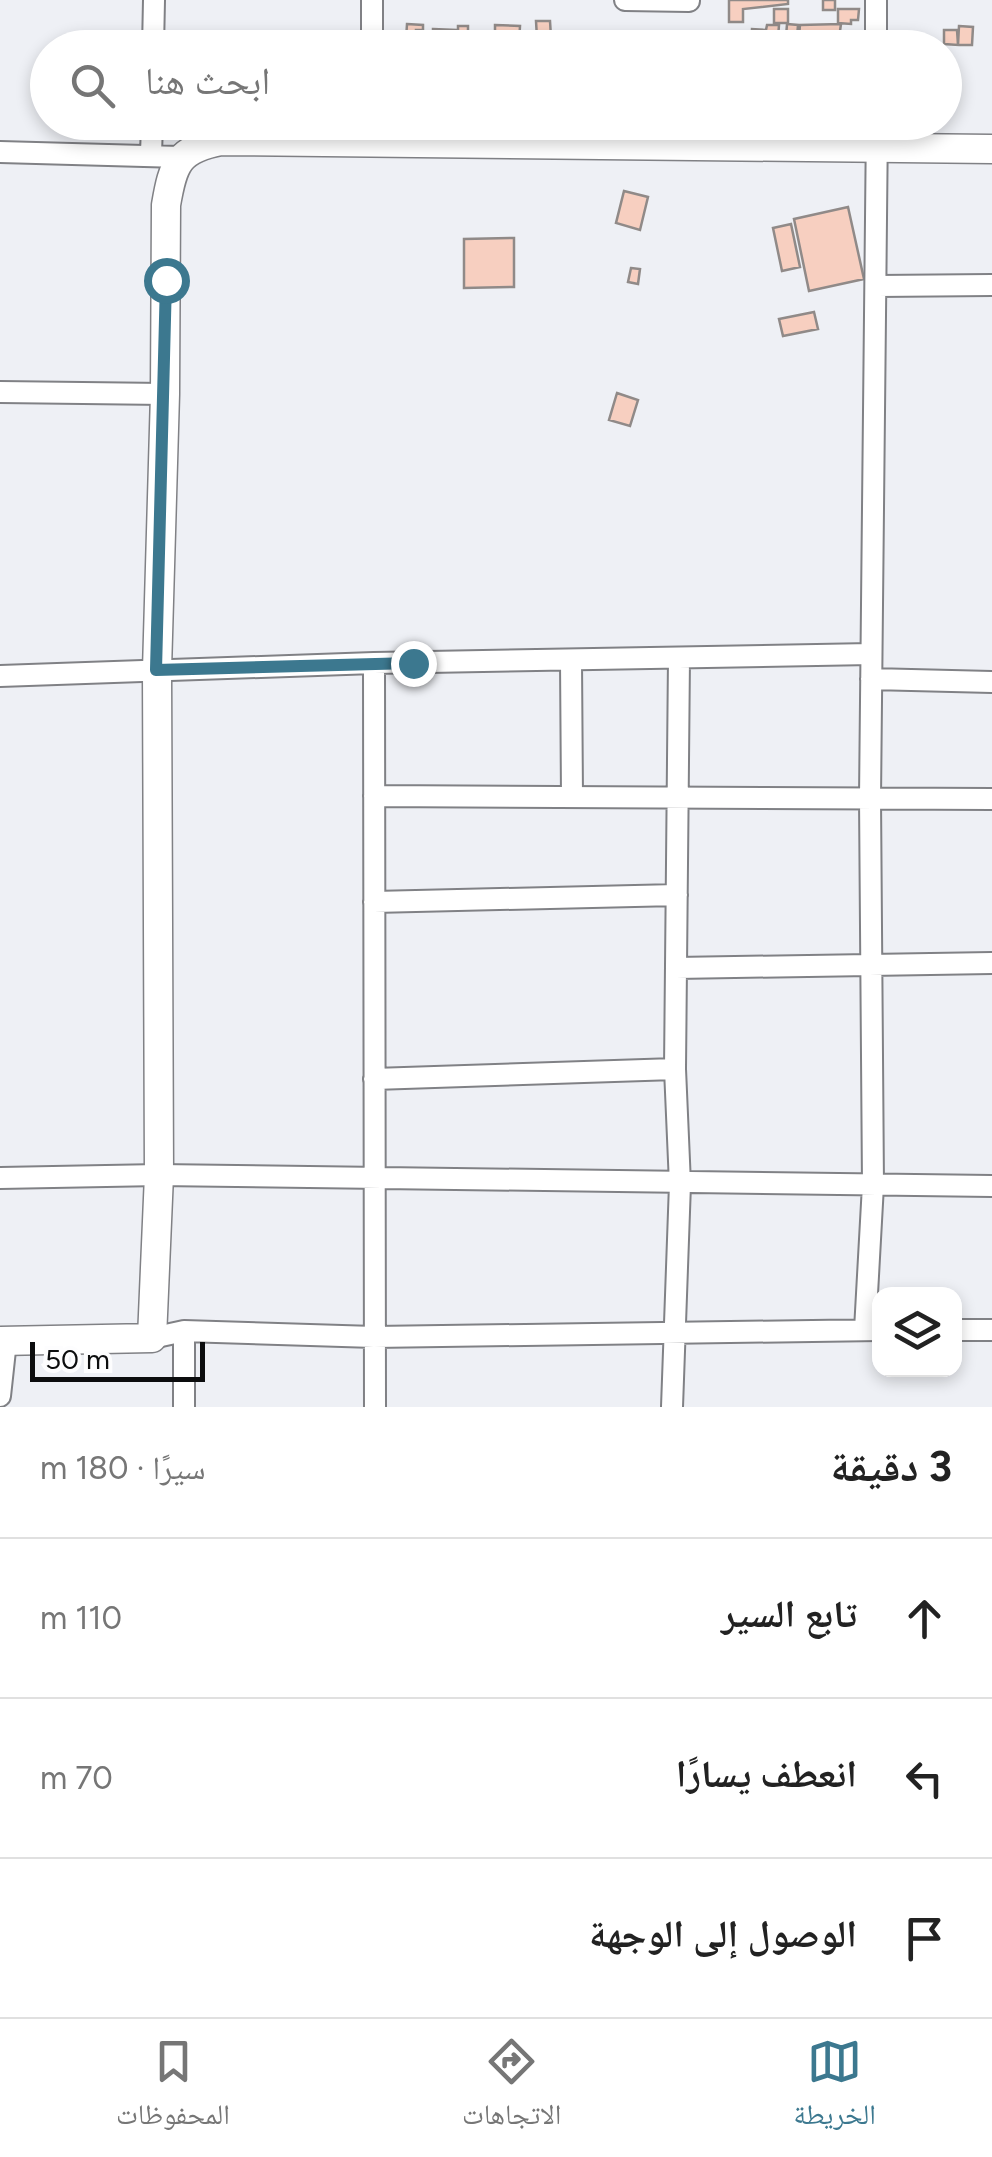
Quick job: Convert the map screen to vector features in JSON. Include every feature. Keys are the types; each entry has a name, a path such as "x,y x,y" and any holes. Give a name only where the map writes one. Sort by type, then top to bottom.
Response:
{"main road":[{"path":"3,1341 152,1338 159,1175 156,670 165,394 166,204 170,180 180,157 199,145 240,140"},
{"path":"909,140 992,150"}],"street":[{"path":"153,30 154,0"},
{"path":"372,0 372,30"},
{"path":"625,0 688,1"},
{"path":"876,0 876,30"},
{"path":"152,140 152,155"},
{"path":"872,1287 870,798 876,140"},
{"path":"0,152 180,157"},
{"path":"877,286 992,285"},
{"path":"0,392 165,394"},
{"path":"0,676 374,663 871,654"},
{"path":"672,1407 680,1184 675,1069 679,658"},
{"path":"571,661 572,796"},
{"path":"374,663 374,1407"},
{"path":"871,679 992,682"},
{"path":"374,796 992,799"},
{"path":"374,902 677,895"},
{"path":"676,968 992,963"},
{"path":"374,1079 675,1069"},
{"path":"0,1178 159,1175 992,1186"},
{"path":"152,1338 184,1332 374,1337 872,1330"},
{"path":"962,1330 992,1330"},
{"path":"184,1332 184,1407"},
{"path":"0,1396 3,1341"}],"building":[{"path":"729,0 788,0 788,4 743,9 743,22 729,22"},
{"path":"823,0 835,0 835,10 823,10"},
{"path":"774,9 788,9 788,23 774,23"},
{"path":"838,9 859,9 858,20 838,23"},
{"path":"536,21 550,21 551,30 537,30"},
{"path":"407,24 423,25 423,30 407,30"},
{"path":"841,24 840,30 800,30 800,25"},
{"path":"495,25 520,26 520,30 495,30"},
{"path":"959,26 973,27 972,45 962,45 962,30"},
{"path":"624,191 648,197 640,230 616,223"},
{"path":"848,207 864,279 809,291 794,219"},
{"path":"791,224 800,267 782,271 773,228"},
{"path":"514,238 514,287 464,288 464,239"},
{"path":"631,268 640,269 638,284 628,282"},
{"path":"814,312 818,329 783,336 779,319"},
{"path":"617,393 638,400 630,426 609,420"}],"route":[{"path":"166,280 156,670 413,663"}]}
